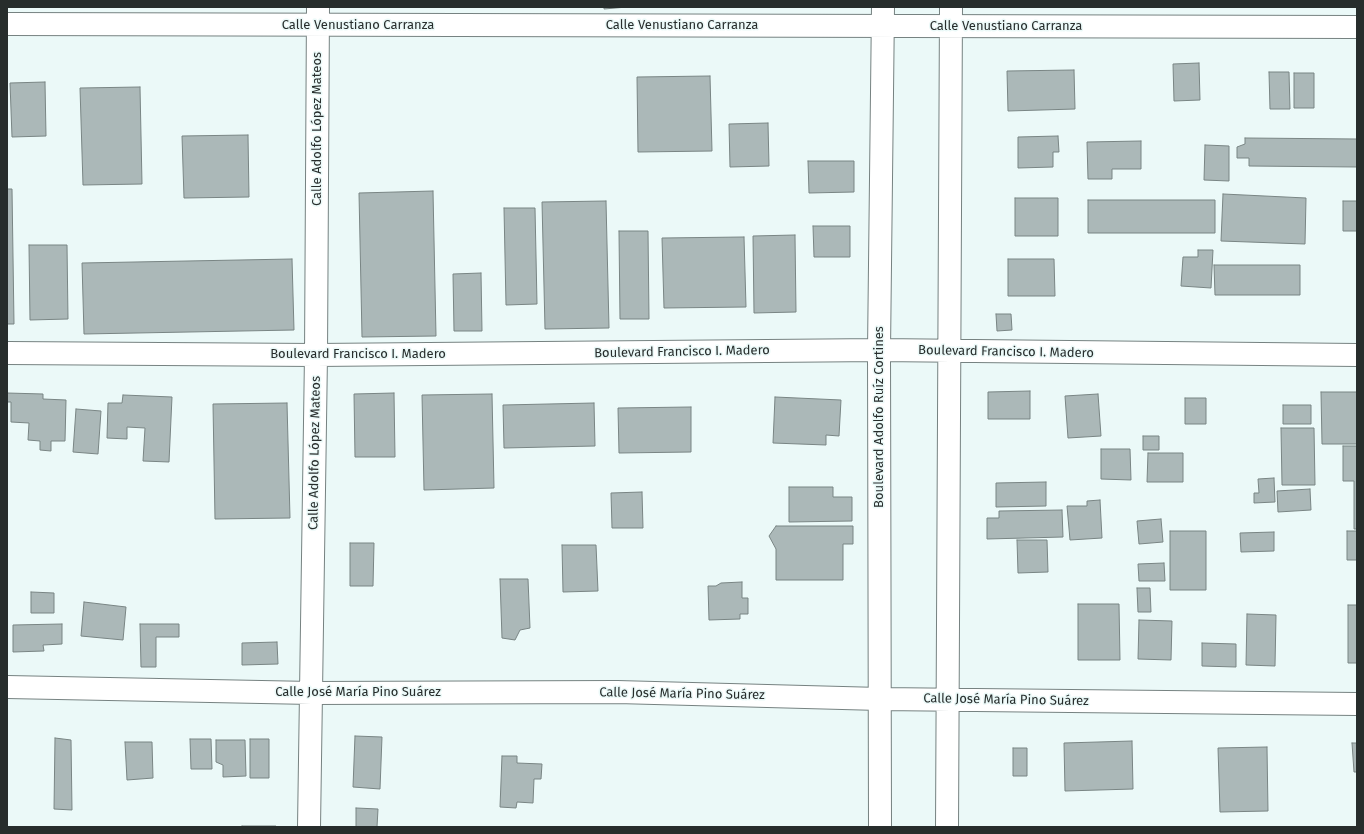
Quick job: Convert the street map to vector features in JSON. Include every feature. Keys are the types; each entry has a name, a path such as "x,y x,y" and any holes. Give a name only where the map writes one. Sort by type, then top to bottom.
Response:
{"street":[{"name":"Calle Venustiano Carranza","path":"7,24 318,16 951,16 1169,17 1357,27"},
{"name":"Calle Adolfo López Mateos","path":"308,827 312,693 318,16"},
{"name":"Boulevard Adolfo Ruíz Cortines","path":"880,827 879,350 883,16"},
{"path":"947,827 951,16"},
{"name":"Boulevard Francisco I. Madero","path":"7,352 316,355 879,350 1357,355"},
{"name":"Calle José María Pino Suárez","path":"7,687 312,693 618,692 880,699 948,698 1357,704"}],"building":[{"path":"604,7 627,7 604,9"},
{"path":"1199,63 1200,100 1174,101 1173,64"},
{"path":"1074,70 1075,109 1008,111 1007,71"},
{"path":"1269,72 1289,72 1290,109 1270,109"},
{"path":"1294,73 1314,73 1314,108 1294,108"},
{"path":"710,76 712,151 638,152 637,77"},
{"path":"45,82 46,136 12,137 10,83"},
{"path":"140,87 142,184 83,185 80,88"},
{"path":"768,123 769,166 730,167 729,124"},
{"path":"248,135 249,197 184,198 182,136"},
{"path":"1058,136 1059,152 1053,152 1053,167 1018,168 1018,137"},
{"path":"1245,138 1357,139 1357,167 1249,166 1249,158 1237,158 1237,147 1245,144"},
{"path":"1141,141 1141,169 1112,169 1112,179 1088,179 1087,142"},
{"path":"1205,145 1229,146 1229,181 1204,180"},
{"path":"808,161 854,161 854,192 809,193"},
{"path":"7,189 12,189 14,324 7,324"},
{"path":"433,191 436,336 362,337 359,193"},
{"path":"1223,194 1306,198 1305,244 1221,241"},
{"path":"1015,198 1058,198 1058,236 1015,236"},
{"path":"1088,200 1215,200 1215,233 1088,233"},
{"path":"606,201 609,328 545,329 542,202"},
{"path":"1343,201 1357,201 1357,231 1343,231"},
{"path":"504,208 535,208 537,304 506,305"},
{"path":"813,226 850,226 850,257 814,257"},
{"path":"619,231 648,231 649,319 620,319"},
{"path":"795,235 796,312 754,313 753,236"},
{"path":"744,237 746,307 664,308 662,238"},
{"path":"29,245 67,245 68,319 30,320"},
{"path":"1198,250 1213,250 1211,288 1181,286 1183,257 1198,257"},
{"path":"292,259 294,330 84,334 82,263"},
{"path":"1008,259 1054,259 1055,296 1008,296"},
{"path":"1214,265 1300,265 1300,295 1215,295"},
{"path":"481,273 482,331 454,331 453,274"},
{"path":"996,314 1011,314 1012,330 997,331"},
{"path":"1030,391 1030,419 988,419 988,392"},
{"path":"1321,392 1357,392 1357,444 1322,444"},
{"path":"7,393 43,394 43,399 66,400 65,441 51,441 51,451 40,450 40,441 28,440 29,423 11,422 11,402 7,402"},
{"path":"394,393 395,457 355,457 354,394"},
{"path":"492,394 494,488 424,490 422,395"},
{"path":"1098,394 1101,436 1068,438 1065,396"},
{"path":"123,395 172,397 169,462 143,461 145,428 127,427 127,439 107,438 108,403 122,403"},
{"path":"775,397 841,400 839,436 826,435 826,445 773,443"},
{"path":"1185,398 1206,398 1206,424 1185,424"},
{"path":"287,403 290,518 215,519 213,404"},
{"path":"594,403 595,446 504,448 503,405"},
{"path":"1283,405 1311,405 1311,424 1283,424"},
{"path":"691,407 691,452 619,453 618,408"},
{"path":"76,409 101,411 98,454 73,452"},
{"path":"1281,428 1314,428 1315,485 1282,485"},
{"path":"1143,436 1159,436 1159,450 1143,450"},
{"path":"1343,446 1357,446 1357,529 1354,529 1354,481 1343,481"},
{"path":"1101,449 1130,449 1131,480 1101,479"},
{"path":"1148,453 1183,453 1183,482 1147,482"},
{"path":"1274,478 1275,502 1254,503 1254,493 1259,493 1258,479"},
{"path":"1046,482 1046,506 996,507 996,483"},
{"path":"789,487 833,487 833,497 852,497 852,521 789,522"},
{"path":"1310,489 1311,510 1278,512 1277,491"},
{"path":"642,492 643,528 612,528 611,493"},
{"path":"1100,500 1102,538 1070,540 1067,506 1087,506 1087,501"},
{"path":"1062,510 1063,537 987,539 987,518 999,518 999,511"},
{"path":"1161,519 1163,542 1139,544 1137,521"},
{"path":"776,526 853,526 853,544 843,544 843,580 776,580 776,549 769,536"},
{"path":"1170,531 1206,531 1206,590 1170,590"},
{"path":"1347,531 1357,531 1357,560 1347,560"},
{"path":"1274,532 1274,551 1241,552 1240,533"},
{"path":"1017,540 1047,540 1048,572 1018,573"},
{"path":"350,543 374,543 373,586 350,586"},
{"path":"562,545 596,545 598,591 563,592"},
{"path":"1164,563 1165,581 1139,581 1138,564"},
{"path":"500,579 528,579 530,628 520,630 515,640 502,638"},
{"path":"742,582 742,598 748,598 748,614 740,614 740,619 709,620 708,586 716,586 721,583"},
{"path":"1137,588 1150,588 1151,612 1138,612"},
{"path":"31,592 54,593 54,613 31,613"},
{"path":"84,602 126,607 123,640 81,636"},
{"path":"1078,604 1119,604 1120,660 1078,660"},
{"path":"1348,605 1357,605 1357,663 1348,663"},
{"path":"1247,614 1276,615 1275,666 1246,665"},
{"path":"1139,620 1172,621 1171,660 1138,659"},
{"path":"62,624 62,644 43,645 44,651 13,652 13,625"},
{"path":"140,624 179,624 179,637 156,637 156,667 141,667"},
{"path":"277,642 278,664 242,665 242,643"},
{"path":"1202,643 1236,644 1236,667 1202,666"},
{"path":"355,736 382,737 380,789 353,787"},
{"path":"55,738 71,740 72,810 54,809"},
{"path":"190,739 211,739 212,769 191,769"},
{"path":"250,739 269,739 269,778 250,778"},
{"path":"216,740 245,740 246,776 223,777 223,765 216,762"},
{"path":"1132,741 1133,789 1065,791 1064,743"},
{"path":"125,742 152,742 153,778 127,780"},
{"path":"1352,743 1357,743 1357,772 1354,772"},
{"path":"1267,747 1268,811 1220,812 1218,748"},
{"path":"1013,748 1027,748 1027,776 1013,776"},
{"path":"502,756 517,756 517,763 542,764 541,779 534,779 533,803 517,802 516,808 500,807"},
{"path":"356,808 378,809 377,827 356,827"},
{"path":"276,826 276,827 242,827"}]}
